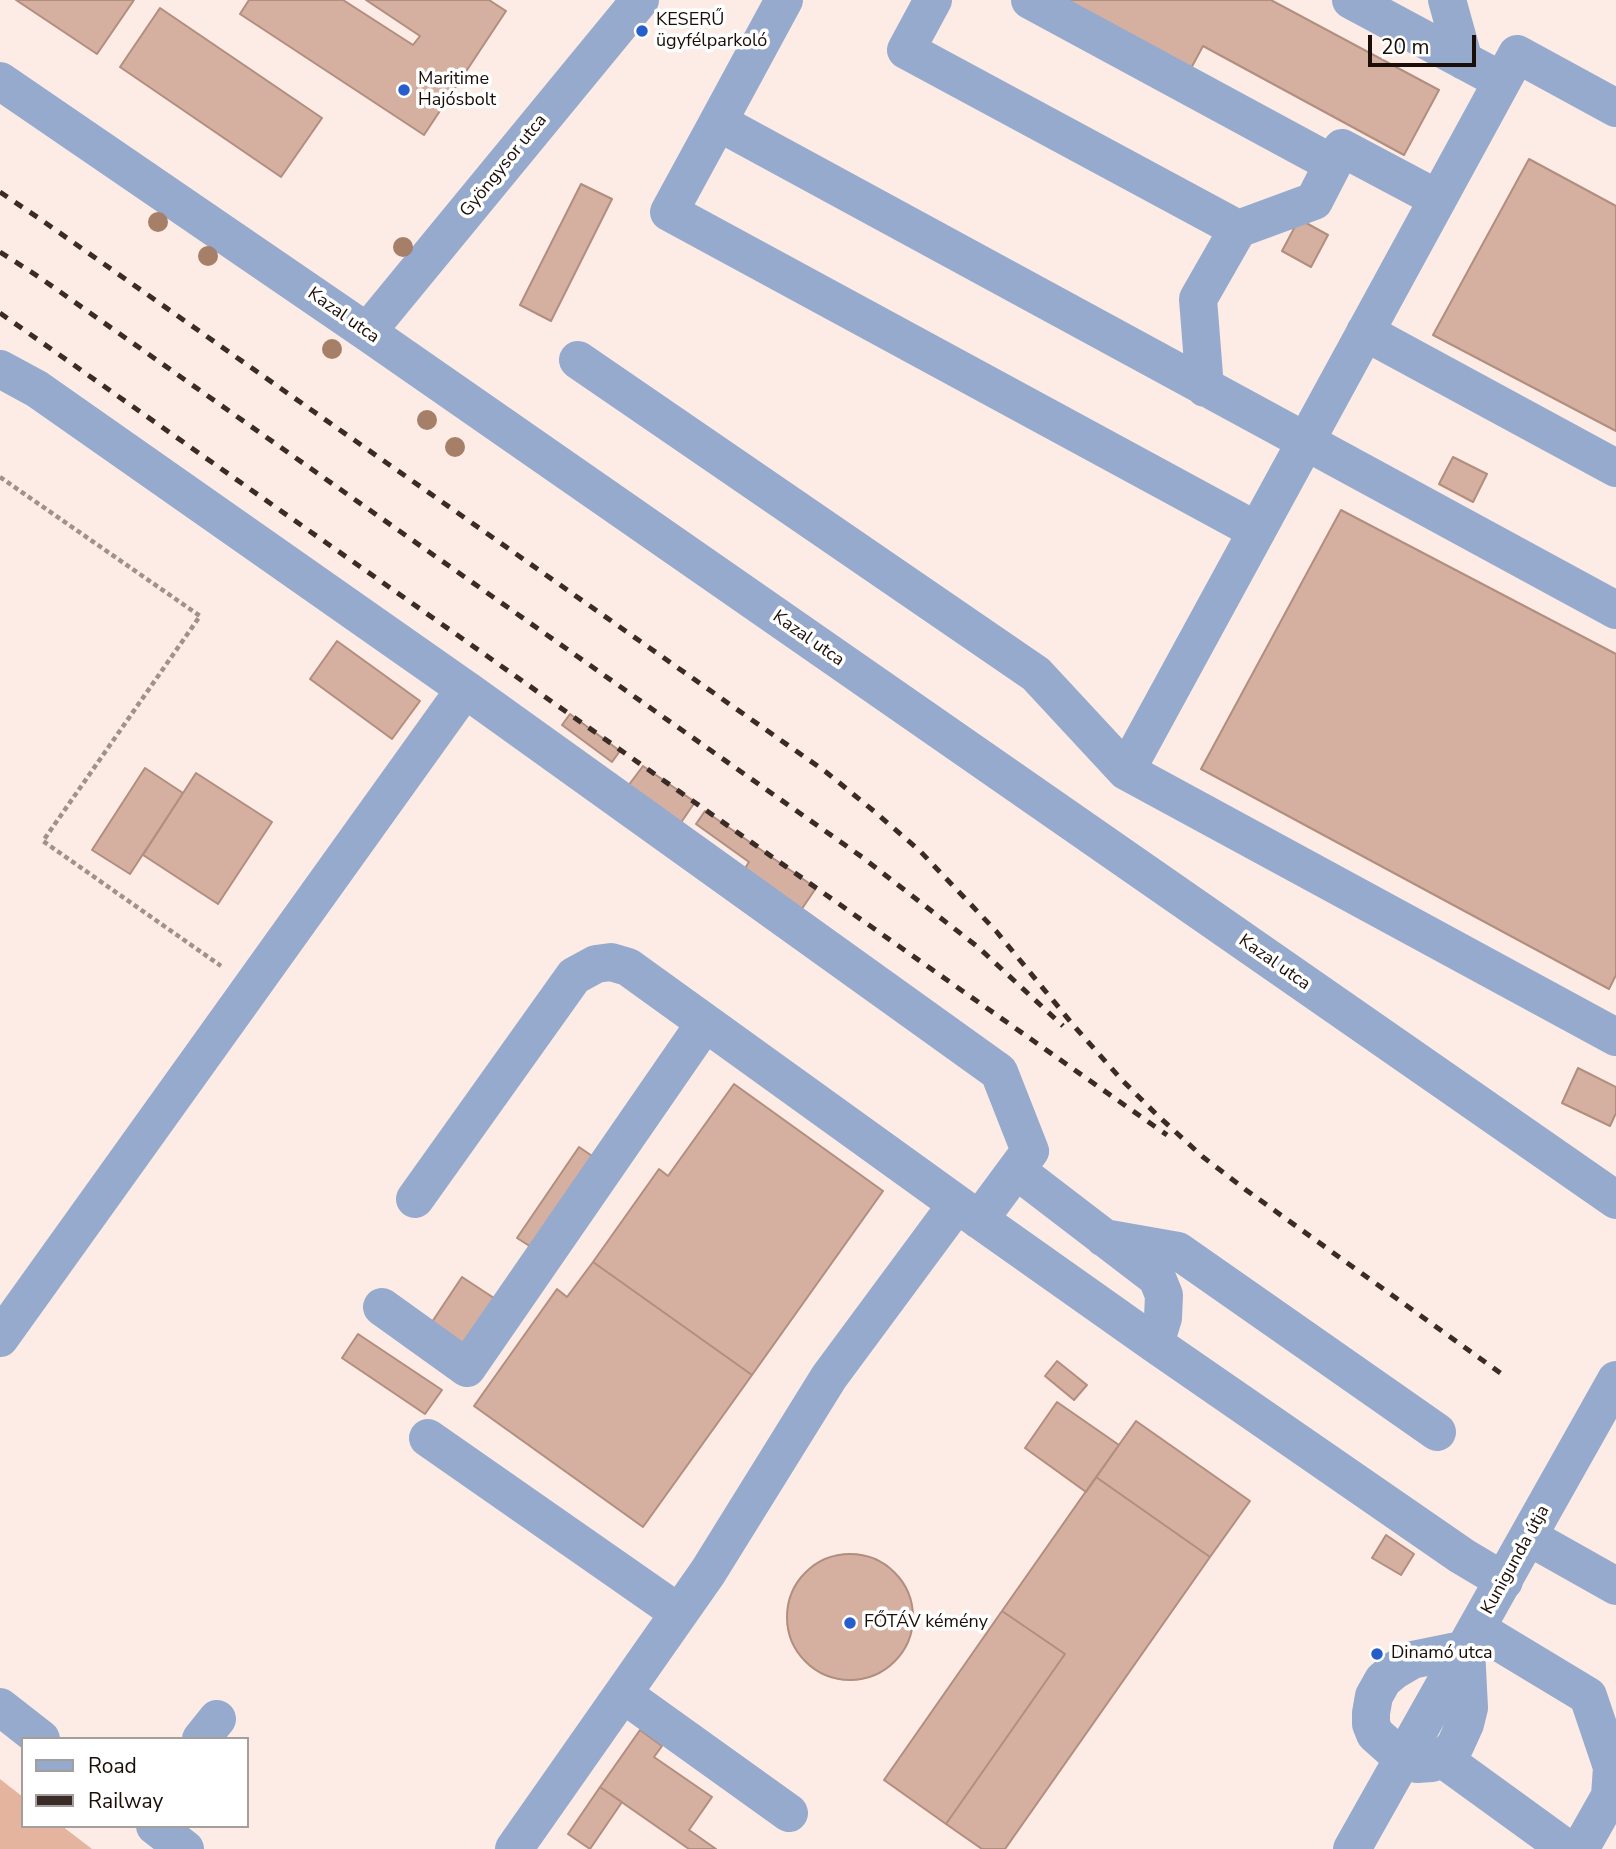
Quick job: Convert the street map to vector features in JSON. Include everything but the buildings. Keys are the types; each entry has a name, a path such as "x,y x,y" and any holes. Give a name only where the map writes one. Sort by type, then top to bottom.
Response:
{"street":[{"name":"Gyöngysor utca","path":"367,332 640,0"},
{"path":"784,0 669,212 1257,531"},
{"path":"933,0 906,50 1238,229"},
{"path":"1030,0 1333,164"},
{"path":"1351,0 1502,81"},
{"path":"1447,0 1464,61"},
{"path":"1126,771 1517,54 1616,108"},
{"name":"Kazal utca","path":"0,81 367,332 1616,1200"},
{"path":"718,122 1616,610"},
{"path":"1205,388 1198,299 1238,229 1314,201 1342,148 1437,199"},
{"path":"1365,332 1616,468"},
{"path":"578,360 1036,674 1126,771 1616,1037"},
{"path":"0,369 37,389 465,689 999,1072 1030,1151 1016,1170 968,1212 829,1377 708,1572 514,1849"},
{"path":"0,1338 465,689"},
{"path":"415,1199 574,976 596,964 611,962 628,967 1155,1344 1462,1556 1504,1581"},
{"path":"382,1307 467,1368 705,1023"},
{"path":"1016,1170 1157,1278 1164,1296 1163,1318 1155,1344"},
{"path":"1104,1237 1178,1251 1437,1432"},
{"name":"Kunigunda útja","path":"1353,1849 1616,1380"},
{"path":"428,1438 678,1613"},
{"path":"1529,1537 1616,1586"},
{"path":"1471,1639 1469,1708 1455,1746 1443,1759 1417,1764 1403,1759 1375,1734 1371,1713 1374,1696 1383,1680 1412,1660 1471,1639 1588,1696 1614,1768 1610,1796 1580,1849"},
{"path":"623,1693 789,1813"},
{"path":"0,1707 38,1737"},
{"path":"1443,1759 1567,1849"},
{"path":"158,1828 185,1849"}],"path":[{"path":"0,477 200,616 43,841 251,987"}],"shaded area":[{"path":"0,1779 21,1795 21,1828 65,1828 92,1849 0,1849"}],"railway":[{"path":"0,192 826,772 920,851 996,931 1121,1079 1203,1157 1503,1375"},
{"path":"0,252 862,857 978,947 1063,1026"},
{"path":"0,313 1167,1135"}],"place":[{"name":"KESERŰ ügyfélparkoló","path":"642,31"},
{"name":"Maritime Hajósbolt","path":"404,90"},
{"name":"FŐTÁV kémény","path":"850,1623"},
{"name":"Dinamó utca","path":"1377,1654"}]}
